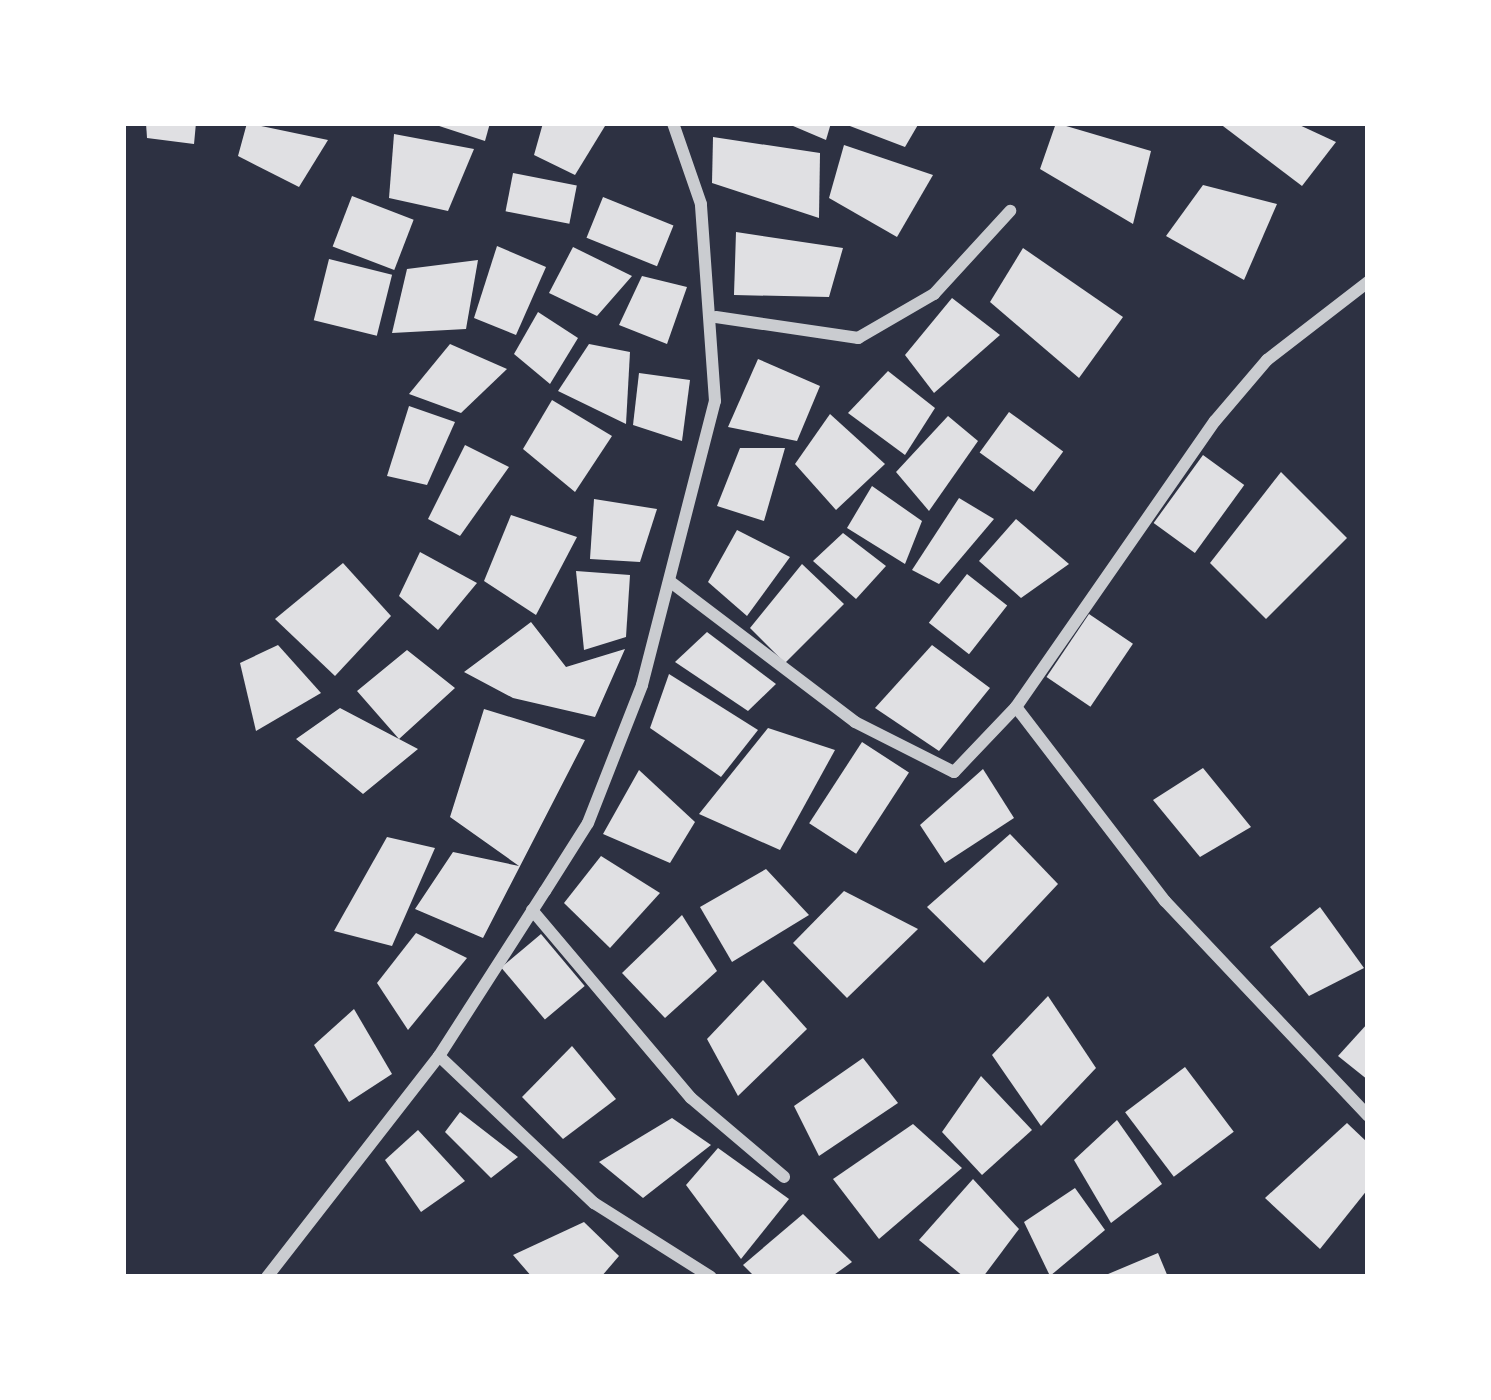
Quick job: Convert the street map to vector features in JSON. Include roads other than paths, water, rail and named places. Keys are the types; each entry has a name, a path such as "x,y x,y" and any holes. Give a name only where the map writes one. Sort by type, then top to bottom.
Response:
{"street":[{"path":"267,1277 439,1056 609,778 672,583 715,401 716,317 701,204 673,123"},
{"path":"716,317 872,333 934,294 1010,211"},
{"path":"672,583 773,666 942,772 966,764 1016,707 1202,437 1267,360 1368,282"},
{"path":"1016,707 1165,902 1368,1116"},
{"path":"532,910 691,1097 784,1177"},
{"path":"439,1056 594,1203 711,1277"}]}
